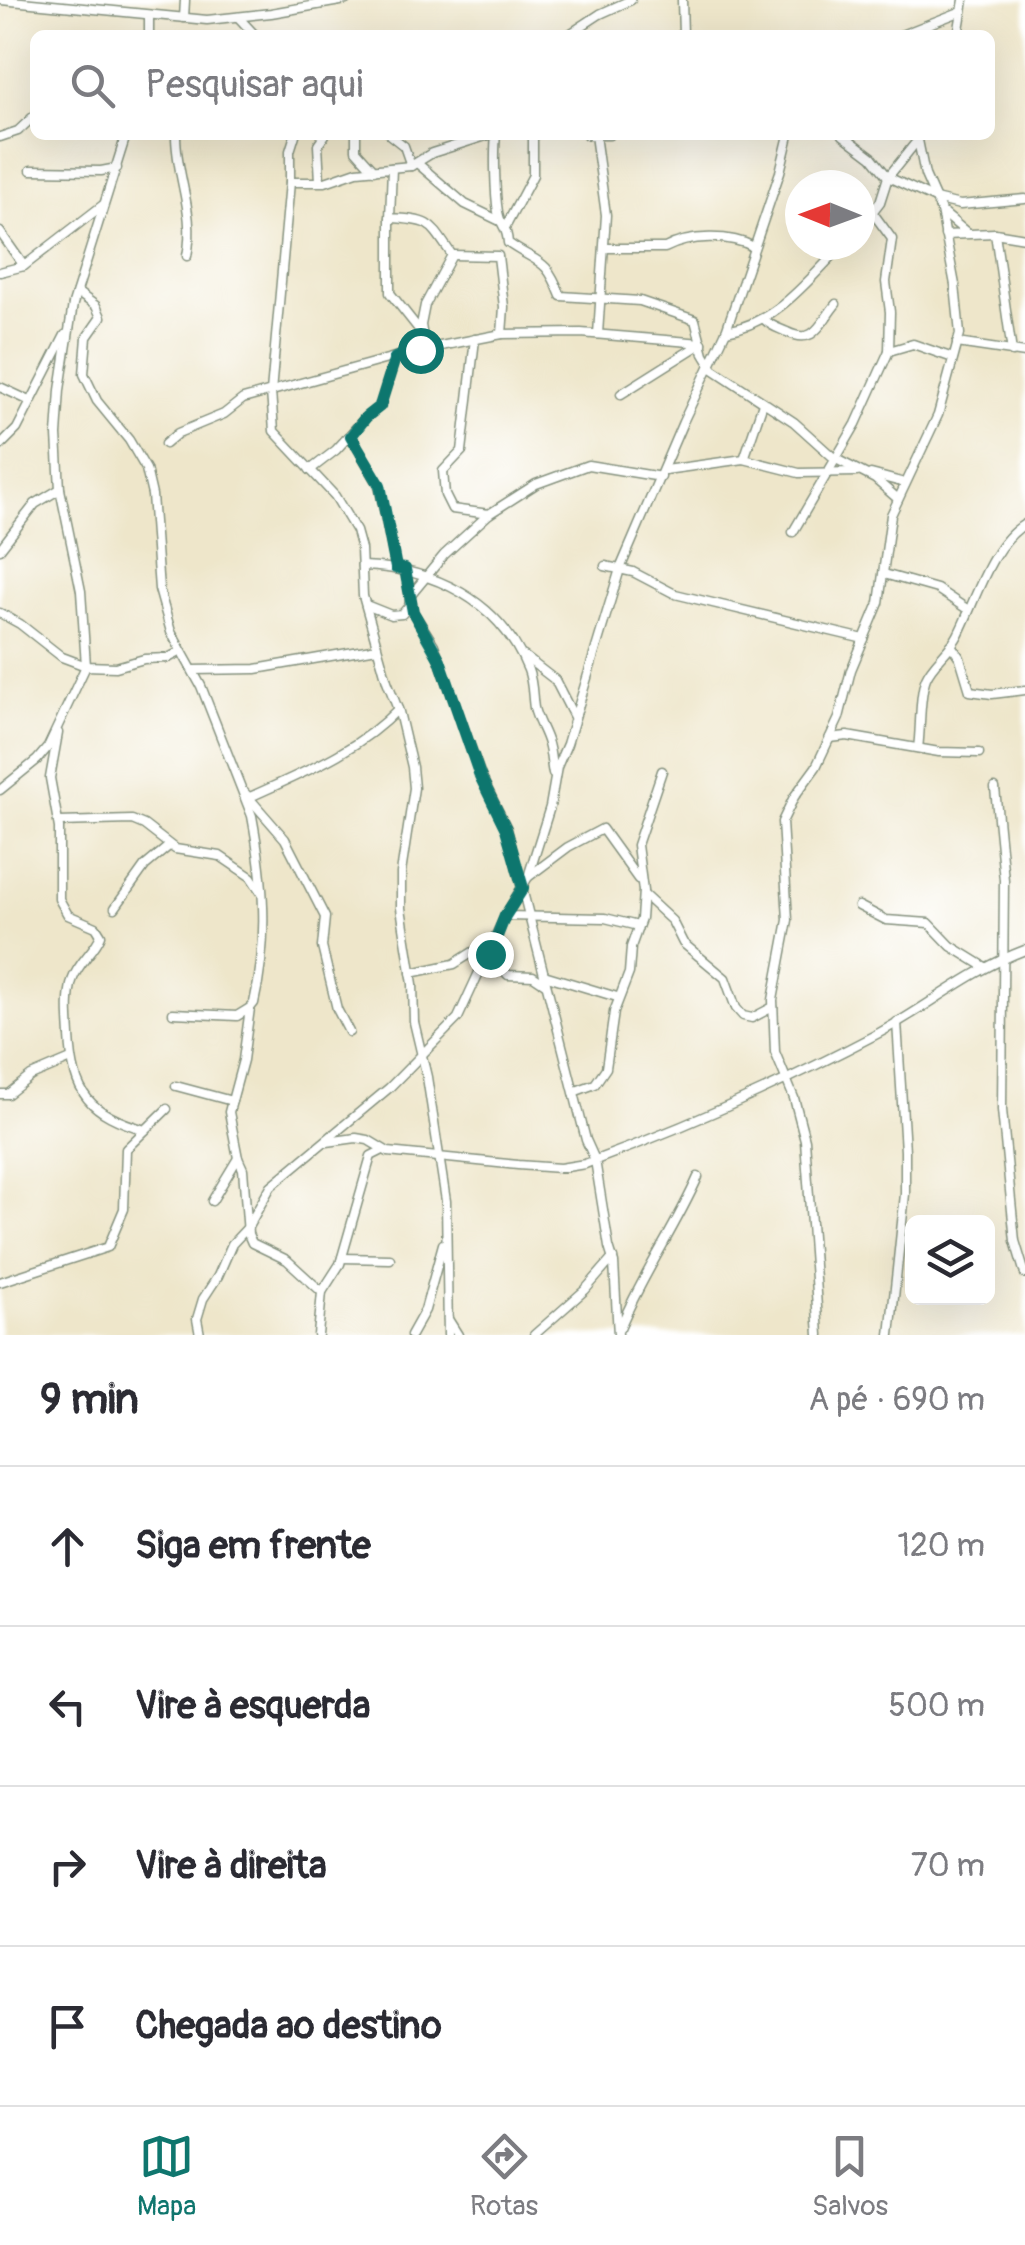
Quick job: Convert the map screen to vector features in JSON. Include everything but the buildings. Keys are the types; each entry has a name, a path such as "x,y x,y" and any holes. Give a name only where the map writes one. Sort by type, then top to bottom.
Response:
{"street":[{"path":"1,0 184,18 238,17 346,0"},
{"path":"184,0 184,18"},
{"path":"582,30 600,14 631,0"},
{"path":"682,0 684,30"},
{"path":"959,30 964,0"},
{"path":"914,30 962,11"},
{"path":"149,30 150,15"},
{"path":"238,17 250,30"},
{"path":"0,137 18,132 30,121"},
{"path":"0,790 38,760 58,729 86,666 82,591 60,489 57,435 67,331 125,140"},
{"path":"176,140 176,158 192,223 186,256"},
{"path":"293,140 271,392 274,431 325,483 348,514 361,548 366,605 398,709 414,788 401,890 414,1022 446,1201 448,1335"},
{"path":"320,182 318,146 322,140"},
{"path":"356,140 356,150 374,170"},
{"path":"396,140 414,164 465,204 503,223"},
{"path":"290,182 320,182 414,164 432,153 472,140"},
{"path":"496,140 508,244 544,264 561,296 645,302 664,312 696,320 711,366 794,422 834,458 862,472 898,499"},
{"path":"503,223 533,175 533,140"},
{"path":"596,140 606,215 598,334"},
{"path":"200,1335 197,1319 202,1299 218,1276 232,1244 248,1227 271,1186 390,1088 455,1022 505,916 523,888 620,570 726,331 788,140"},
{"path":"850,140 872,157 888,177 936,200 960,205 1025,199"},
{"path":"875,207 888,177 916,140"},
{"path":"819,1335 805,1140 775,1052 773,1007 788,920 782,822 830,738 879,603 891,515 938,415 957,344 959,315 945,234 940,211 924,175 918,140"},
{"path":"31,170 117,168"},
{"path":"392,168 390,292 422,332"},
{"path":"0,272 24,266 107,202"},
{"path":"940,211 966,232"},
{"path":"390,218 430,224 452,255"},
{"path":"793,532 856,424 889,351 886,282 892,239 875,218"},
{"path":"0,232 24,266"},
{"path":"945,234 995,233 1025,238"},
{"path":"995,233 1012,352"},
{"path":"605,248 665,248 674,243 723,238 754,246"},
{"path":"424,350 424,306 452,255"},
{"path":"452,255 498,256 504,307 502,334"},
{"path":"726,331 748,328 765,320 828,260"},
{"path":"77,292 96,306 100,318 87,337 84,374 97,402 139,455 151,484 160,590 180,652 193,670 252,816 264,895 264,949 250,1008 237,1016 173,1013"},
{"path":"765,320 805,338 812,336 836,304"},
{"path":"0,446 17,429 67,331"},
{"path":"165,444 178,433 224,414 243,399 475,339 502,334 598,334 702,343"},
{"path":"889,338 953,358"},
{"path":"475,339 467,428 458,458 444,471 444,495 452,509 488,514"},
{"path":"622,394 702,343"},
{"path":"957,344 1025,354"},
{"path":"889,351 904,345"},
{"path":"310,470 380,406 395,358"},
{"path":"0,387 30,402"},
{"path":"744,460 763,402"},
{"path":"351,436 380,485 410,600 434,645 480,776 506,829 594,1160 618,1288 617,1335"},
{"path":"366,605 392,615 402,614 427,574 488,514 536,484 579,466 603,465 663,474 744,460 799,474 852,471 905,483"},
{"path":"0,549 34,504 60,489"},
{"path":"918,748 926,678 952,646 1002,546 1025,524"},
{"path":"362,566 427,574 467,596 500,623 532,680 535,712 548,740 554,779"},
{"path":"605,566 634,572 675,594 864,639"},
{"path":"884,574 937,588 968,609"},
{"path":"0,614 20,624 62,657 86,666 116,667 144,659 168,658 180,652"},
{"path":"952,646 970,691 992,694 1025,690"},
{"path":"193,670 267,668 377,648"},
{"path":"517,649 555,680 574,718"},
{"path":"250,797 327,762 374,731 398,709"},
{"path":"58,729 50,778 59,822 59,899 68,915 96,927 101,935 73,977 69,1006 71,1059 78,1088 86,1100 113,1120 145,1130"},
{"path":"830,738 861,738 979,753"},
{"path":"576,1090 594,1084 606,1068 618,997 630,972 631,947 638,926 642,886 638,844 662,771"},
{"path":"241,788 285,838 325,917 322,947 337,1009 349,1032"},
{"path":"995,788 1004,880 1002,1110 1025,1274"},
{"path":"59,822 132,820 180,851 220,856 251,877 264,895"},
{"path":"528,877 568,847 602,829 648,900 672,921 682,942 725,978 743,1016 752,1018 773,1007"},
{"path":"116,908 146,866 169,846"},
{"path":"859,906 886,920 929,922 951,946 985,967"},
{"path":"505,916 605,918 638,926"},
{"path":"326,1142 356,1138 368,1140 383,1150 560,1168 594,1160 786,1080 897,1022 985,967 1025,950"},
{"path":"412,973 454,964 474,952 489,956 508,975 533,976 618,997"},
{"path":"250,1008 230,1120 243,1169 252,1243 287,1260 322,1292"},
{"path":"890,1335 906,1151 897,1022"},
{"path":"0,1094 8,1094 31,1076 71,1059"},
{"path":"176,1086 232,1101"},
{"path":"0,1282 108,1247 124,1208 126,1149 167,1110"},
{"path":"318,1335 322,1292 342,1258 371,1156 383,1150"},
{"path":"212,1202 238,1158"},
{"path":"617,1335 642,1278 677,1222 698,1177"},
{"path":"411,1335 425,1310 446,1229"},
{"path":"342,1258 390,1259"},
{"path":"534,1335 586,1290 612,1258"},
{"path":"448,1319 458,1335"}],"route":[{"path":"420,350 395,358 380,406 351,436 380,485 396,568 405,569 413,612 440,660 480,776 502,818 523,888 505,916 490,954"}]}
